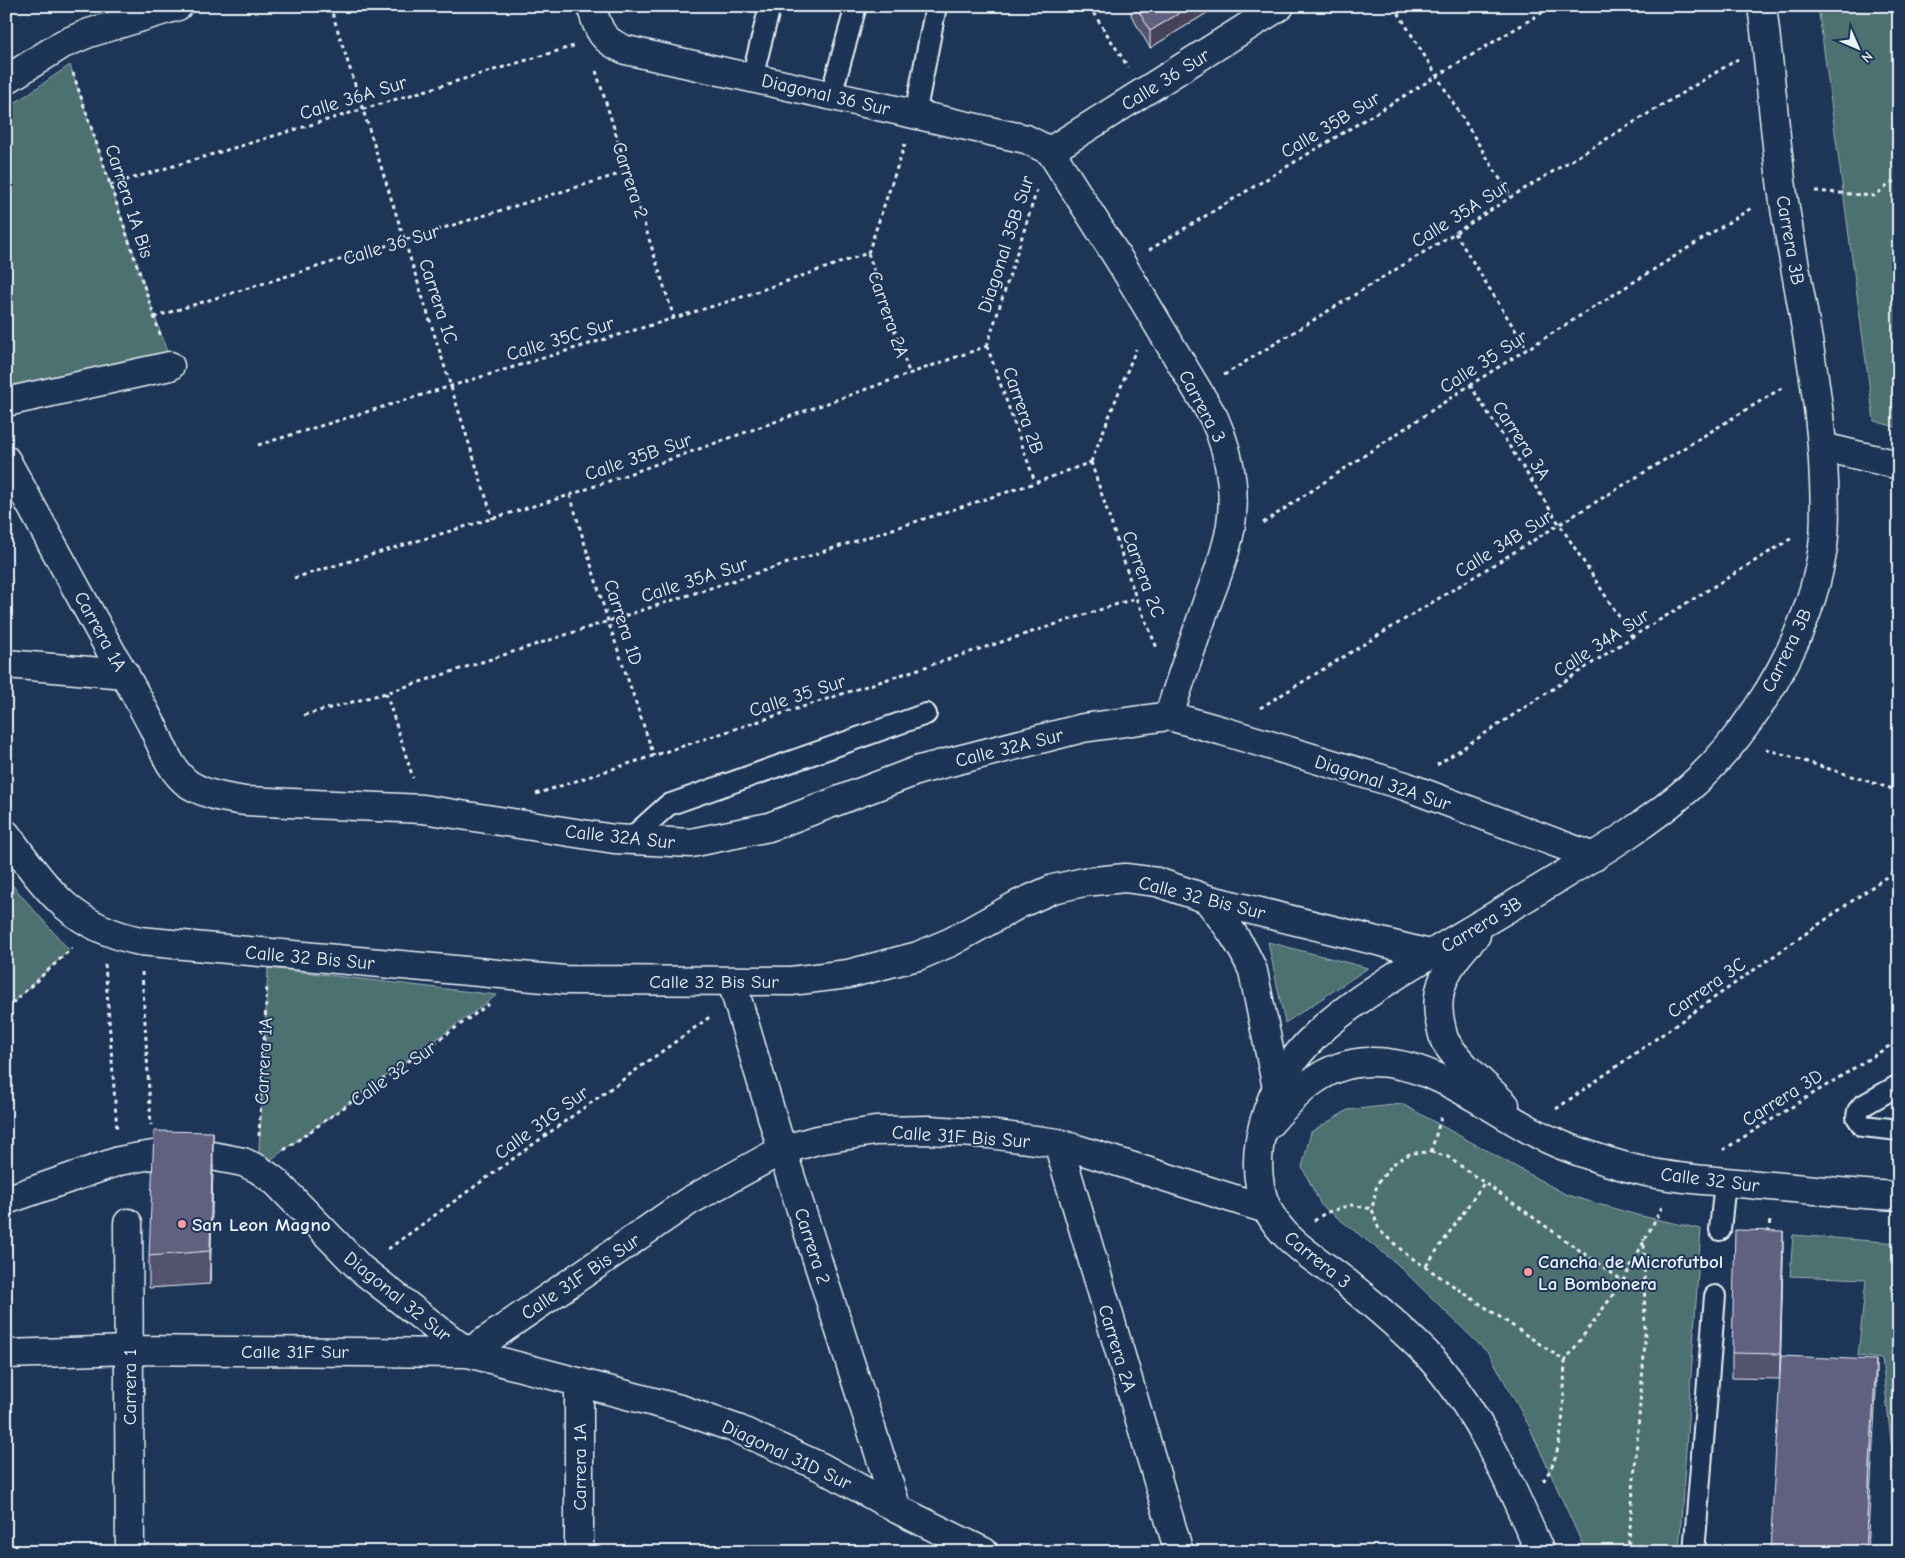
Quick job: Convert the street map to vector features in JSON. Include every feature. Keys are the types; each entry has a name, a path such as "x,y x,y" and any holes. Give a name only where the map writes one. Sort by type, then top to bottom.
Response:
{"street":[{"path":"6,80 63,44 89,33 178,6"},
{"path":"591,6 598,28 595,40"},
{"name":"Calle 36 Sur","path":"1050,151 1280,6"},
{"name":"Carrera 3B","path":"1277,1088 1288,1068 1304,1047 1325,1026 1430,954 1619,841 1687,790 1714,764 1734,740 1781,670 1805,617 1822,557 1825,517 1823,447 1813,368 1782,189 1762,6"},
{"name":"Diagonal 36 Sur","path":"595,40 626,50 1026,139 1050,151"},
{"name":"Carrera 3","path":"1050,151 1123,266 1214,418 1224,441 1230,466 1233,492 1232,517 1227,546 1169,716"},
{"path":"6,402 170,366"},
{"path":"1823,447 1899,464"},
{"name":"Carrera 1A","path":"6,460 125,674 171,765 188,784 205,793"},
{"path":"6,664 125,674"},
{"name":"Diagonal 32A Sur","path":"1169,716 1405,786 1594,856"},
{"name":"Calle 32A Sur","path":"205,793 245,801 423,809 628,840 691,843 769,827 919,770 1083,728 1169,716"},
{"path":"6,834 49,892 69,910 94,927"},
{"name":"Calle 32 Bis Sur","path":"94,927 130,939 268,953 566,980 735,990 848,974 918,956 952,942 1019,904 1053,889 1084,882 1125,878 1148,881 1185,890 1207,898 1430,954"},
{"path":"1207,898 1236,937 1246,953 1253,971 1277,1088"},
{"name":"Calle 32 Sur","path":"1494,916 1457,954 1445,975 1437,1000 1439,1020 1444,1040 1456,1056 1529,1128"},
{"name":"Carrera 2","path":"735,990 782,1150 897,1509"},
{"name":"Calle 32 Sur","path":"1262,1132 1287,1103 1309,1082 1338,1066 1368,1062 1397,1063 1428,1073 1562,1145 1646,1172 1725,1182 1899,1196"},
{"name":"Carrera 3","path":"1277,1088 1262,1132 1258,1161 1260,1186 1266,1209 1289,1240 1342,1279 1392,1321 1428,1355 1454,1388 1479,1425 1521,1508 1540,1552"},
{"name":"Calle 31F Bis Sur","path":"468,1353 689,1201 782,1150 816,1140 884,1131 930,1130 989,1134 1058,1144 1266,1209"},
{"name":"Carrera 2A","path":"1058,1144 1179,1552"},
{"name":"Diagonal 32 Sur","path":"6,1200 119,1161 153,1155 221,1158 242,1162 258,1169 275,1182 361,1269 468,1353"},
{"name":"Carrera 1","path":"128,1223 130,1552"},
{"name":"Calle 31F Sur","path":"6,1354 129,1350 468,1353 579,1382"},
{"name":"Carrera 1A","path":"579,1382 579,1552"},
{"name":"Diagonal 31D Sur","path":"579,1382 680,1408 740,1430 821,1467 897,1509 984,1552"}],"lane":[{"path":"752,78 770,6"},
{"path":"831,96 856,6"},
{"path":"915,115 936,6"},
{"path":"628,840 668,805 926,714"},
{"path":"1899,1084 1862,1106 1857,1116 1863,1126 1899,1130"},
{"path":"1720,1230 1725,1182"},
{"path":"1694,1552 1715,1296"}],"path":[{"name":"Carrera 1C","path":"330,6 494,519"},
{"path":"1089,6 1143,92"},
{"path":"1394,6 1511,197"},
{"name":"Calle 35B Sur","path":"1123,266 1553,6"},
{"name":"Calle 36A Sur","path":"110,185 362,108 595,40"},
{"name":"Carrera 2","path":"595,40 629,171 674,318"},
{"name":"Carrera 1A Bis","path":"63,44 170,366"},
{"name":"Calle 35A Sur","path":"1198,391 1511,197 1737,60"},
{"path":"868,253 915,115"},
{"name":"Diagonal 35B Sur","path":"987,346 1050,151"},
{"name":"Calle 36 Sur","path":"154,317 629,171"},
{"path":"1815,191 1874,196 1899,177"},
{"name":"Calle 35 Sur","path":"1227,546 1470,385 1758,204"},
{"path":"1455,233 1527,349"},
{"name":"Calle 35C Sur","path":"258,445 730,301 868,253"},
{"name":"Carrera 2A","path":"868,253 910,375"},
{"path":"1091,462 1150,313"},
{"name":"Calle 35B Sur","path":"294,578 570,495 987,346"},
{"name":"Carrera 2B","path":"987,346 1035,483"},
{"name":"Calle 34B Sur","path":"1223,731 1789,383"},
{"name":"Carrera 3A","path":"1470,385 1632,637"},
{"name":"Calle 35A Sur","path":"304,715 386,693 1035,483 1091,462"},
{"name":"Carrera 2C","path":"1091,462 1136,598 1158,650"},
{"name":"Carrera 1D","path":"570,495 608,621 654,756"},
{"name":"Calle 34A Sur","path":"1405,786 1632,637 1798,535"},
{"name":"Calle 35 Sur","path":"531,795 1136,598"},
{"path":"386,693 423,809"},
{"path":"1760,747 1899,791"},
{"name":"Carrera 3C","path":"1529,1128 1899,868"},
{"path":"6,1010 94,927"},
{"path":"119,1161 105,955 130,939 153,1155"},
{"name":"Carrera 1A","path":"258,1169 268,953"},
{"name":"Calle 32 Sur","path":"258,1169 528,976"},
{"name":"Calle 31G Sur","path":"361,1269 735,990"},
{"name":"Carrera 3D","path":"1722,1151 1899,1040"},
{"path":"1431,1152 1444,1107"},
{"path":"1565,1361 1406,1254 1379,1230 1372,1209 1377,1184 1393,1164 1411,1154 1431,1152 1448,1157 1623,1281"},
{"path":"1539,1486 1551,1471 1560,1437 1565,1361 1623,1281 1644,1239 1680,1177"},
{"path":"1426,1266 1484,1183"},
{"path":"1311,1223 1326,1213 1351,1205 1372,1209"},
{"path":"1628,1552 1646,1343 1644,1239"}],"green space":[{"path":"1818,6 1899,6 1899,428 1874,421"},
{"path":"70,65 170,361 6,390 6,109"},
{"path":"6,878 69,950 6,1009"},
{"path":"1268,942 1368,968 1285,1023"},
{"path":"268,968 497,995 258,1169"},
{"path":"1402,1104 1567,1195 1637,1215 1701,1229 1679,1552 1586,1552 1529,1426 1490,1355 1396,1263 1321,1205 1302,1167 1311,1132 1348,1110"},
{"path":"1793,1235 1899,1243 1899,1514 1882,1359 1858,1356 1866,1279 1790,1276"}],"building":[{"path":"1136,6 1191,6 1150,31"},
{"name":"San Leon Magno","path":"154,1131 213,1132 210,1251 149,1256"},
{"path":"1735,1230 1783,1231 1780,1354 1732,1353"},
{"path":"1781,1356 1876,1360 1865,1552 1770,1552"}],"place":[{"name":"San Leon Magno","path":"182,1224"},
{"name":"Cancha de Microfutbol La Bombonera","path":"1528,1272"}]}
